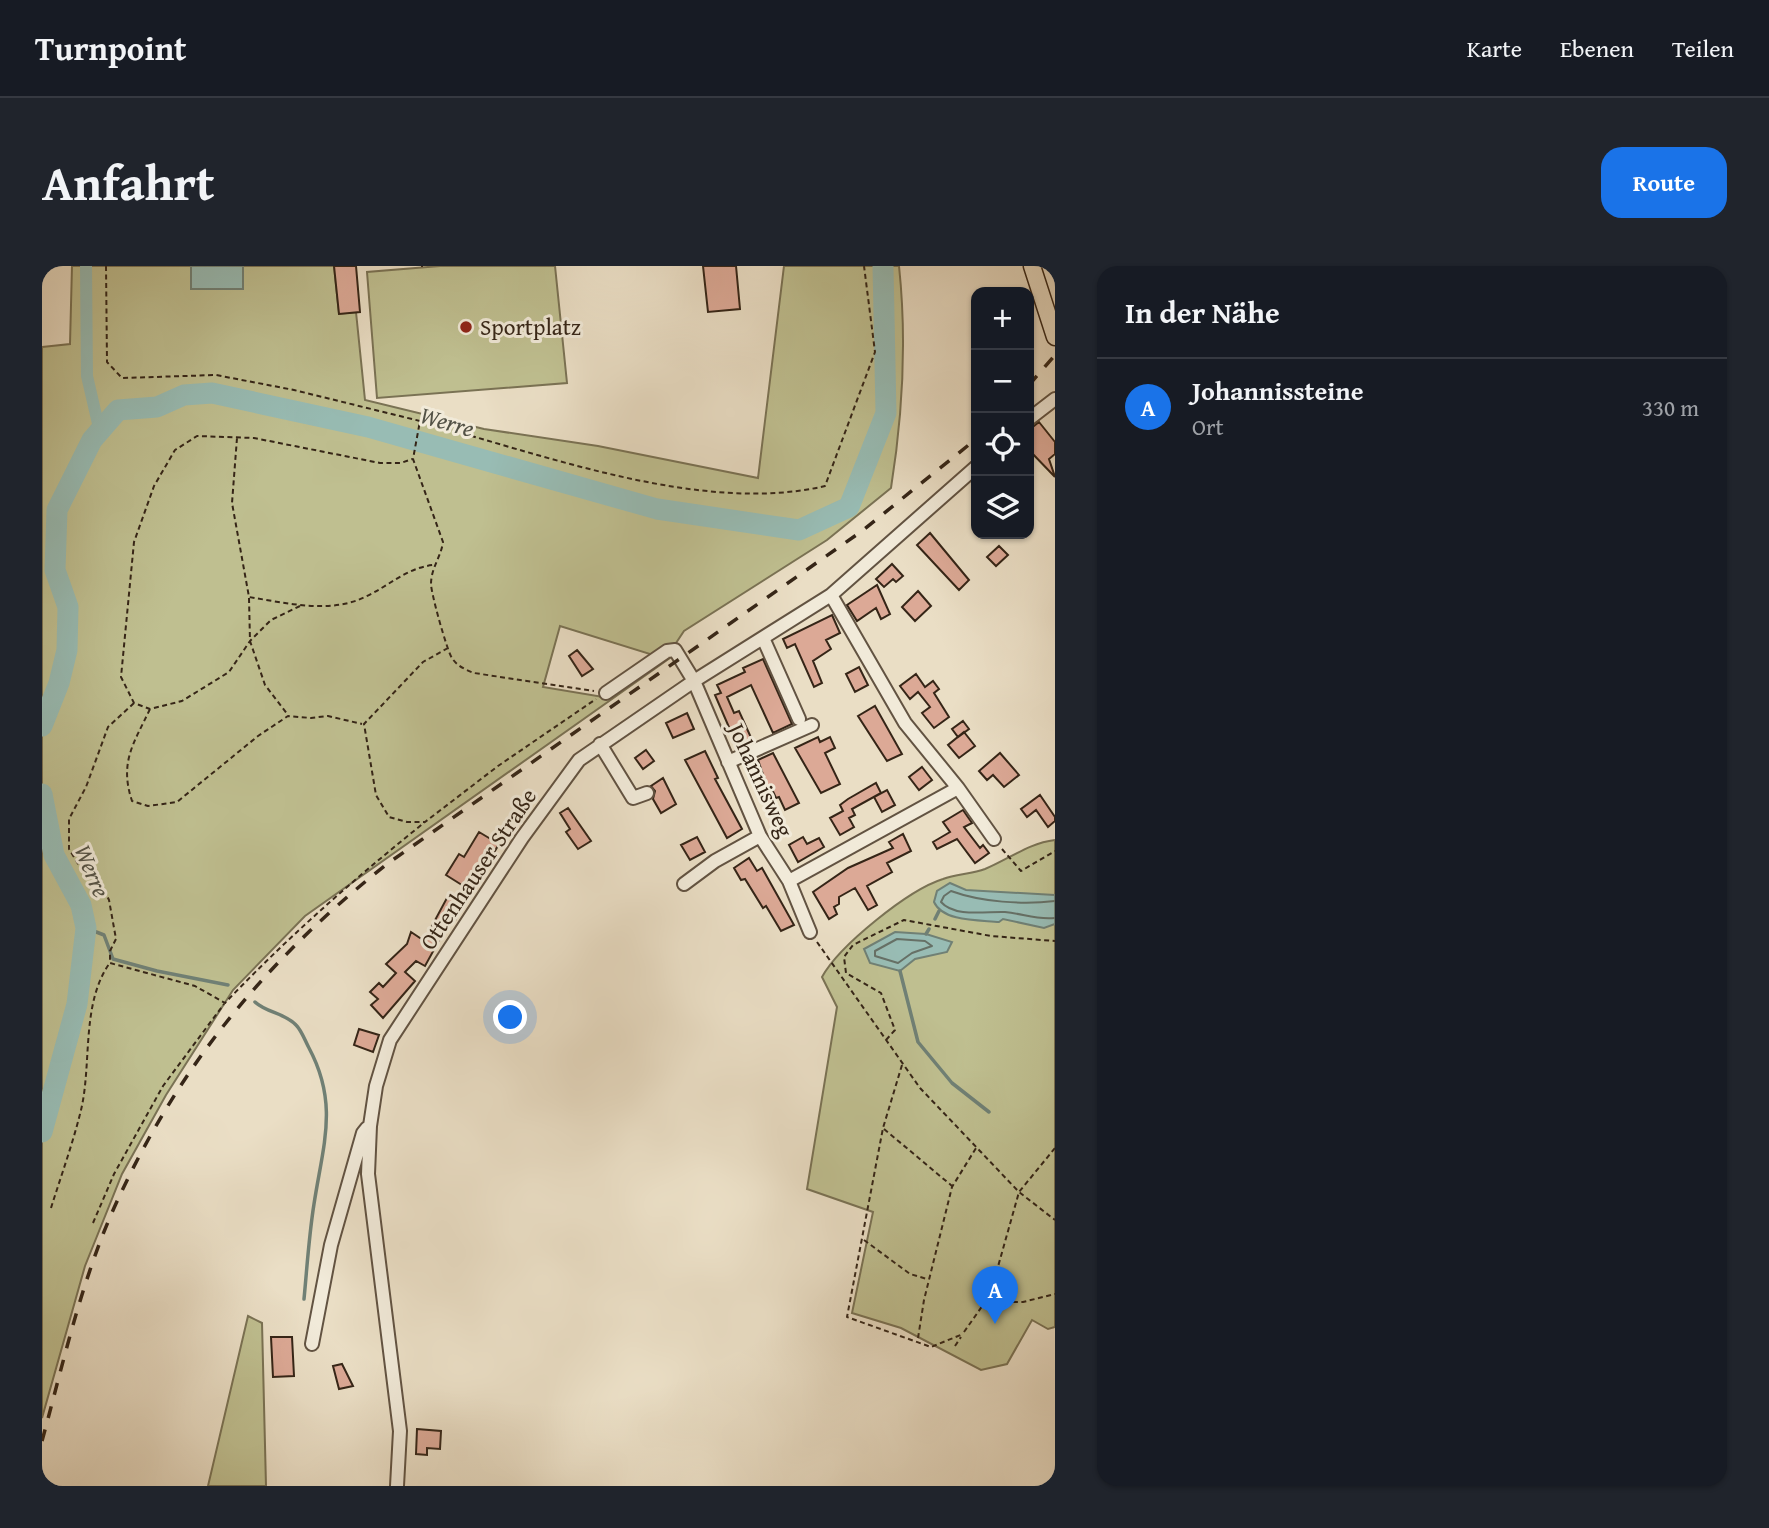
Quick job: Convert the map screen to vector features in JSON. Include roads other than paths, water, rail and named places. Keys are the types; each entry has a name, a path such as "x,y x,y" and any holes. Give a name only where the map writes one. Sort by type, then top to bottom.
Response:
{"main road":[{"path":"1032,266 1055,337"}],"street":[{"path":"1034,415 1055,400"},
{"name":"Ottenhauser Straße","path":"397,1486 400,1431 369,1174 370,1126 376,1086 390,1040 557,787 579,760 694,681 831,596 971,471"},
{"path":"831,596 905,723 958,788 994,839"},
{"path":"763,638 799,719"},
{"name":"Johannisweg","path":"606,693 667,650 674,650 681,657 694,681 760,836 789,881 810,932"},
{"path":"728,762 812,725"},
{"path":"600,744 633,798 647,793"},
{"path":"789,881 958,788"},
{"path":"684,884 715,861 760,836"},
{"path":"312,1344 345,1191 363,1133 370,1126"}],"water":[{"path":"191,266 243,266 243,289 191,289"},
{"path":"950,883 966,890 1055,895 1055,924 1044,928 1003,919 999,922 954,917 939,909 934,902 937,891"},
{"path":"895,932 926,934 952,942 947,952 915,959 900,971 870,963 864,949"}],"waterway":[{"path":"86,266 87,376 99,428"},
{"name":"Werre","path":"42,726 59,683 67,650 68,607 55,570 57,510 92,440 118,410 157,407 184,395 212,393 368,427 657,509 799,530 849,507 886,413 883,266"},
{"name":"Werre","path":"42,794 54,855 81,905 86,928 77,1004 42,1132"},
{"path":"935,919 939,911"},
{"path":"86,928 104,935 113,959 228,985"},
{"path":"926,934 929,929"},
{"path":"900,971 918,1042 952,1083 989,1112"},
{"path":"255,1002 287,1018 298,1027 318,1068 324,1088 326,1125 304,1299"},
{"path":"44,1481 49,1486"}],"railway":[{"path":"1034,379 1055,355"},
{"path":"42,1441 82,1294 114,1208 139,1156 167,1108 229,1019 264,978 302,938 387,864 862,531 971,443"}],"place":[{"name":"Sportplatz","path":"466,327"},
{"name":"Johannissteine","path":"995,1324"}]}
